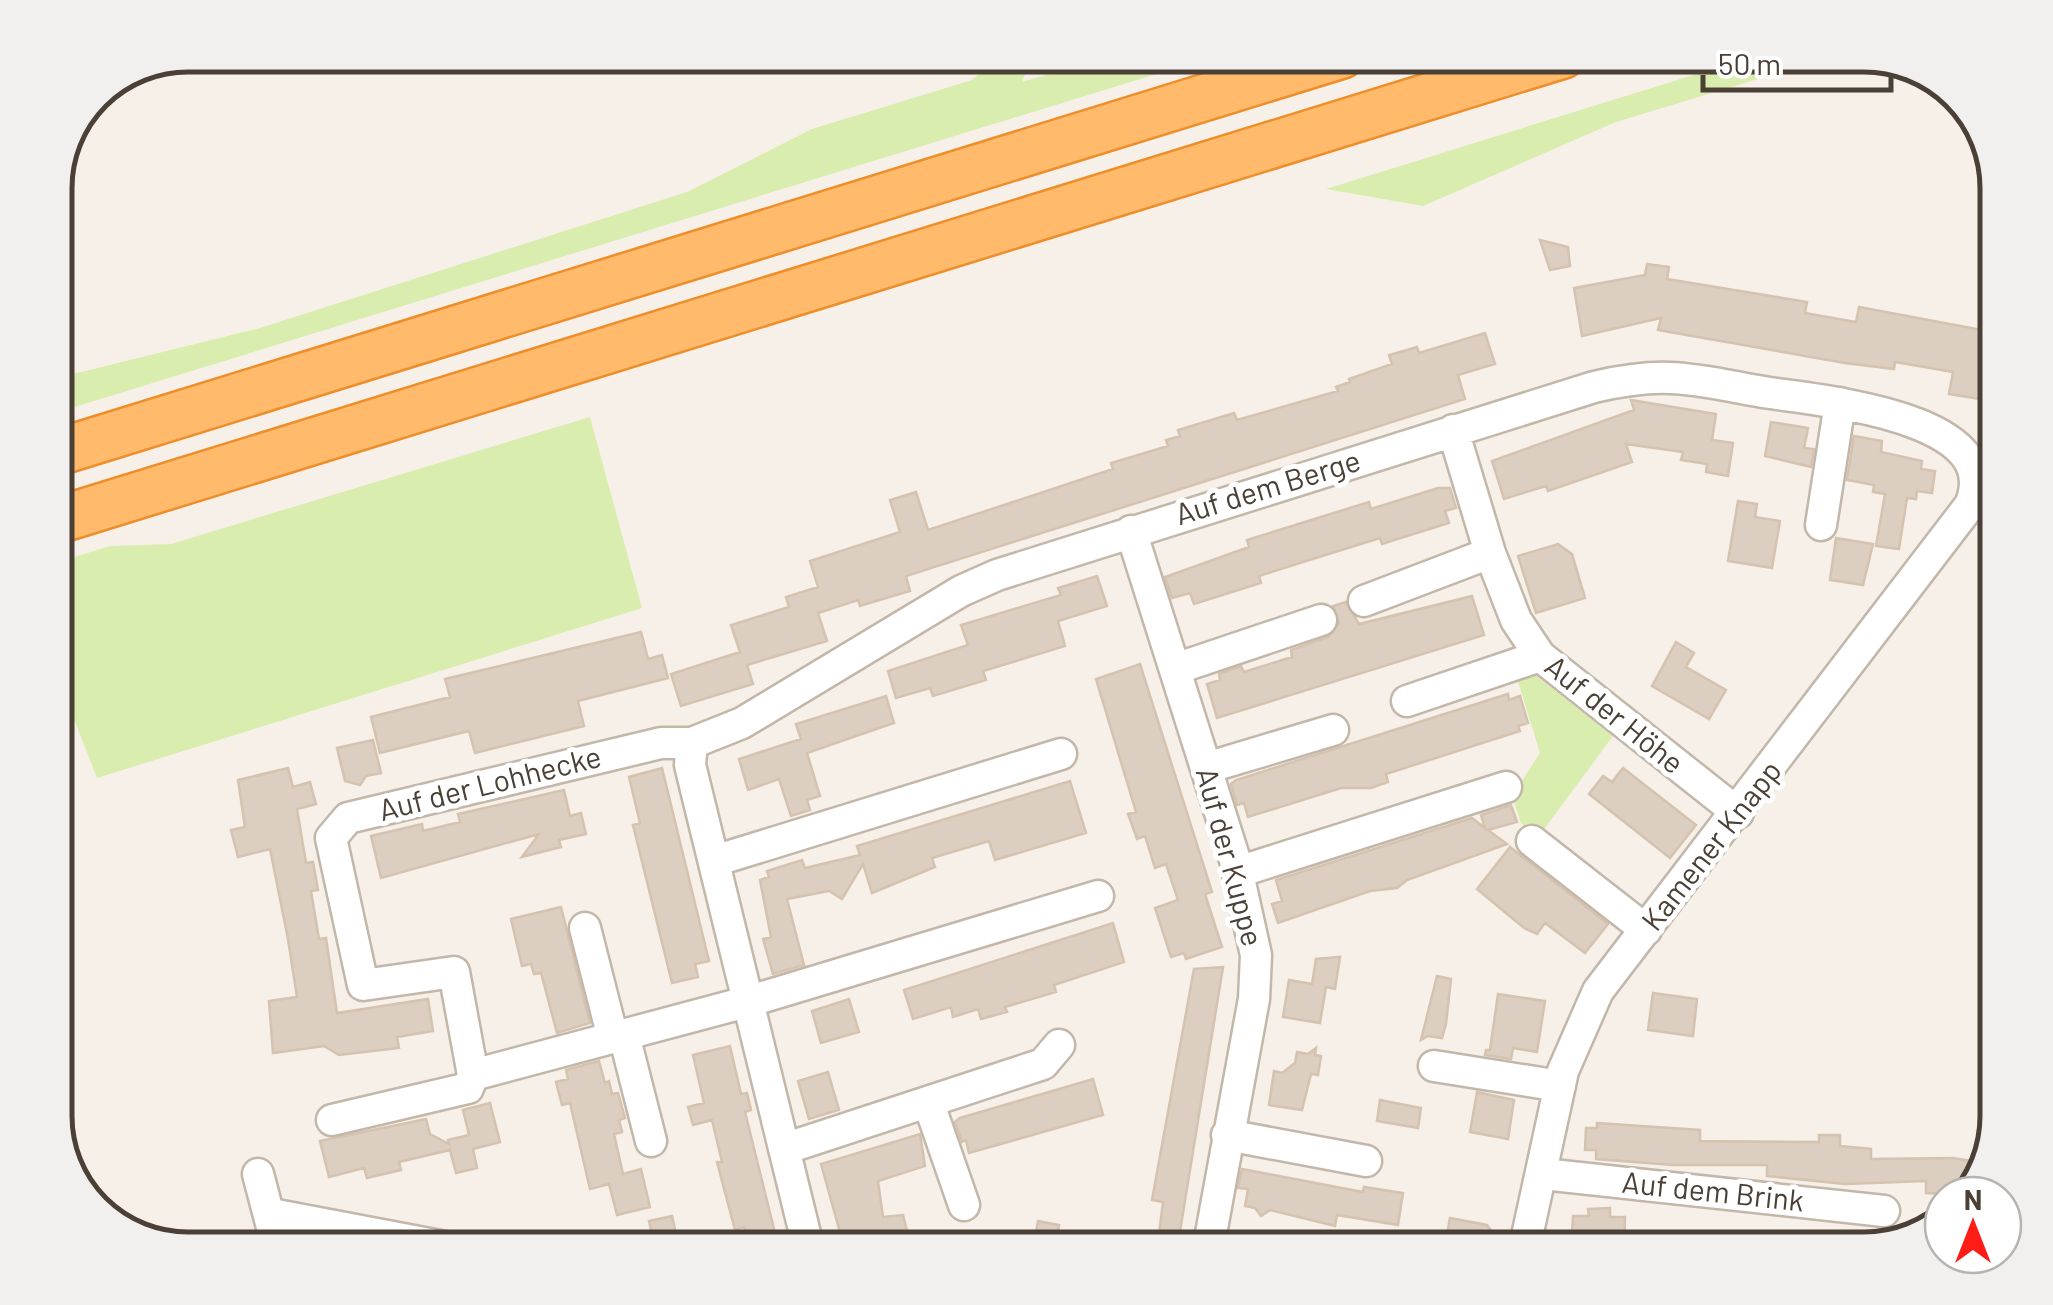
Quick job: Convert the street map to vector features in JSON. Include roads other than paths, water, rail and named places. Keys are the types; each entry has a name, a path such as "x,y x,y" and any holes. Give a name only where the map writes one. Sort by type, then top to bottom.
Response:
{"highway":[{"path":"73,446 1287,72"},
{"path":"73,515 1507,72"}],"street":[{"name":"Auf dem Berge","path":"692,743 742,723 962,591 1131,531 1634,378 1672,378 1881,410 1931,430 1964,452 1977,478"},
{"path":"1821,524 1840,404"},
{"name":"Auf der Höhe","path":"1453,430 1490,553 1516,620 1540,656 1738,813"},
{"name":"Kamener Knapp","path":"1528,1232 1560,1086 1598,992 1970,505 1977,478"},
{"name":"Auf der Kuppe","path":"1131,531 1238,872 1256,954 1254,999 1211,1232"},
{"path":"1364,601 1490,553"},
{"path":"1175,669 1321,620"},
{"path":"1407,701 1540,656"},
{"path":"1206,768 1333,730"},
{"name":"Auf der Lohhecke","path":"473,1075 454,972 363,985 332,838 348,818 661,743 692,743"},
{"path":"692,743 690,765 804,1232"},
{"path":"714,861 1061,754"},
{"path":"1238,872 1506,788"},
{"path":"1532,841 1646,930"},
{"path":"332,1120 468,1088 473,1075 750,1001 1098,896"},
{"path":"585,928 651,1141"},
{"path":"784,1150 1043,1064 1059,1046"},
{"path":"1434,1066 1560,1086"},
{"path":"929,1104 964,1205"},
{"path":"1227,1136 1366,1161"},
{"path":"258,1174 274,1232"},
{"name":"Auf dem Brink","path":"1542,1174 1884,1211"},
{"path":"271,1214 356,1232"}]}
